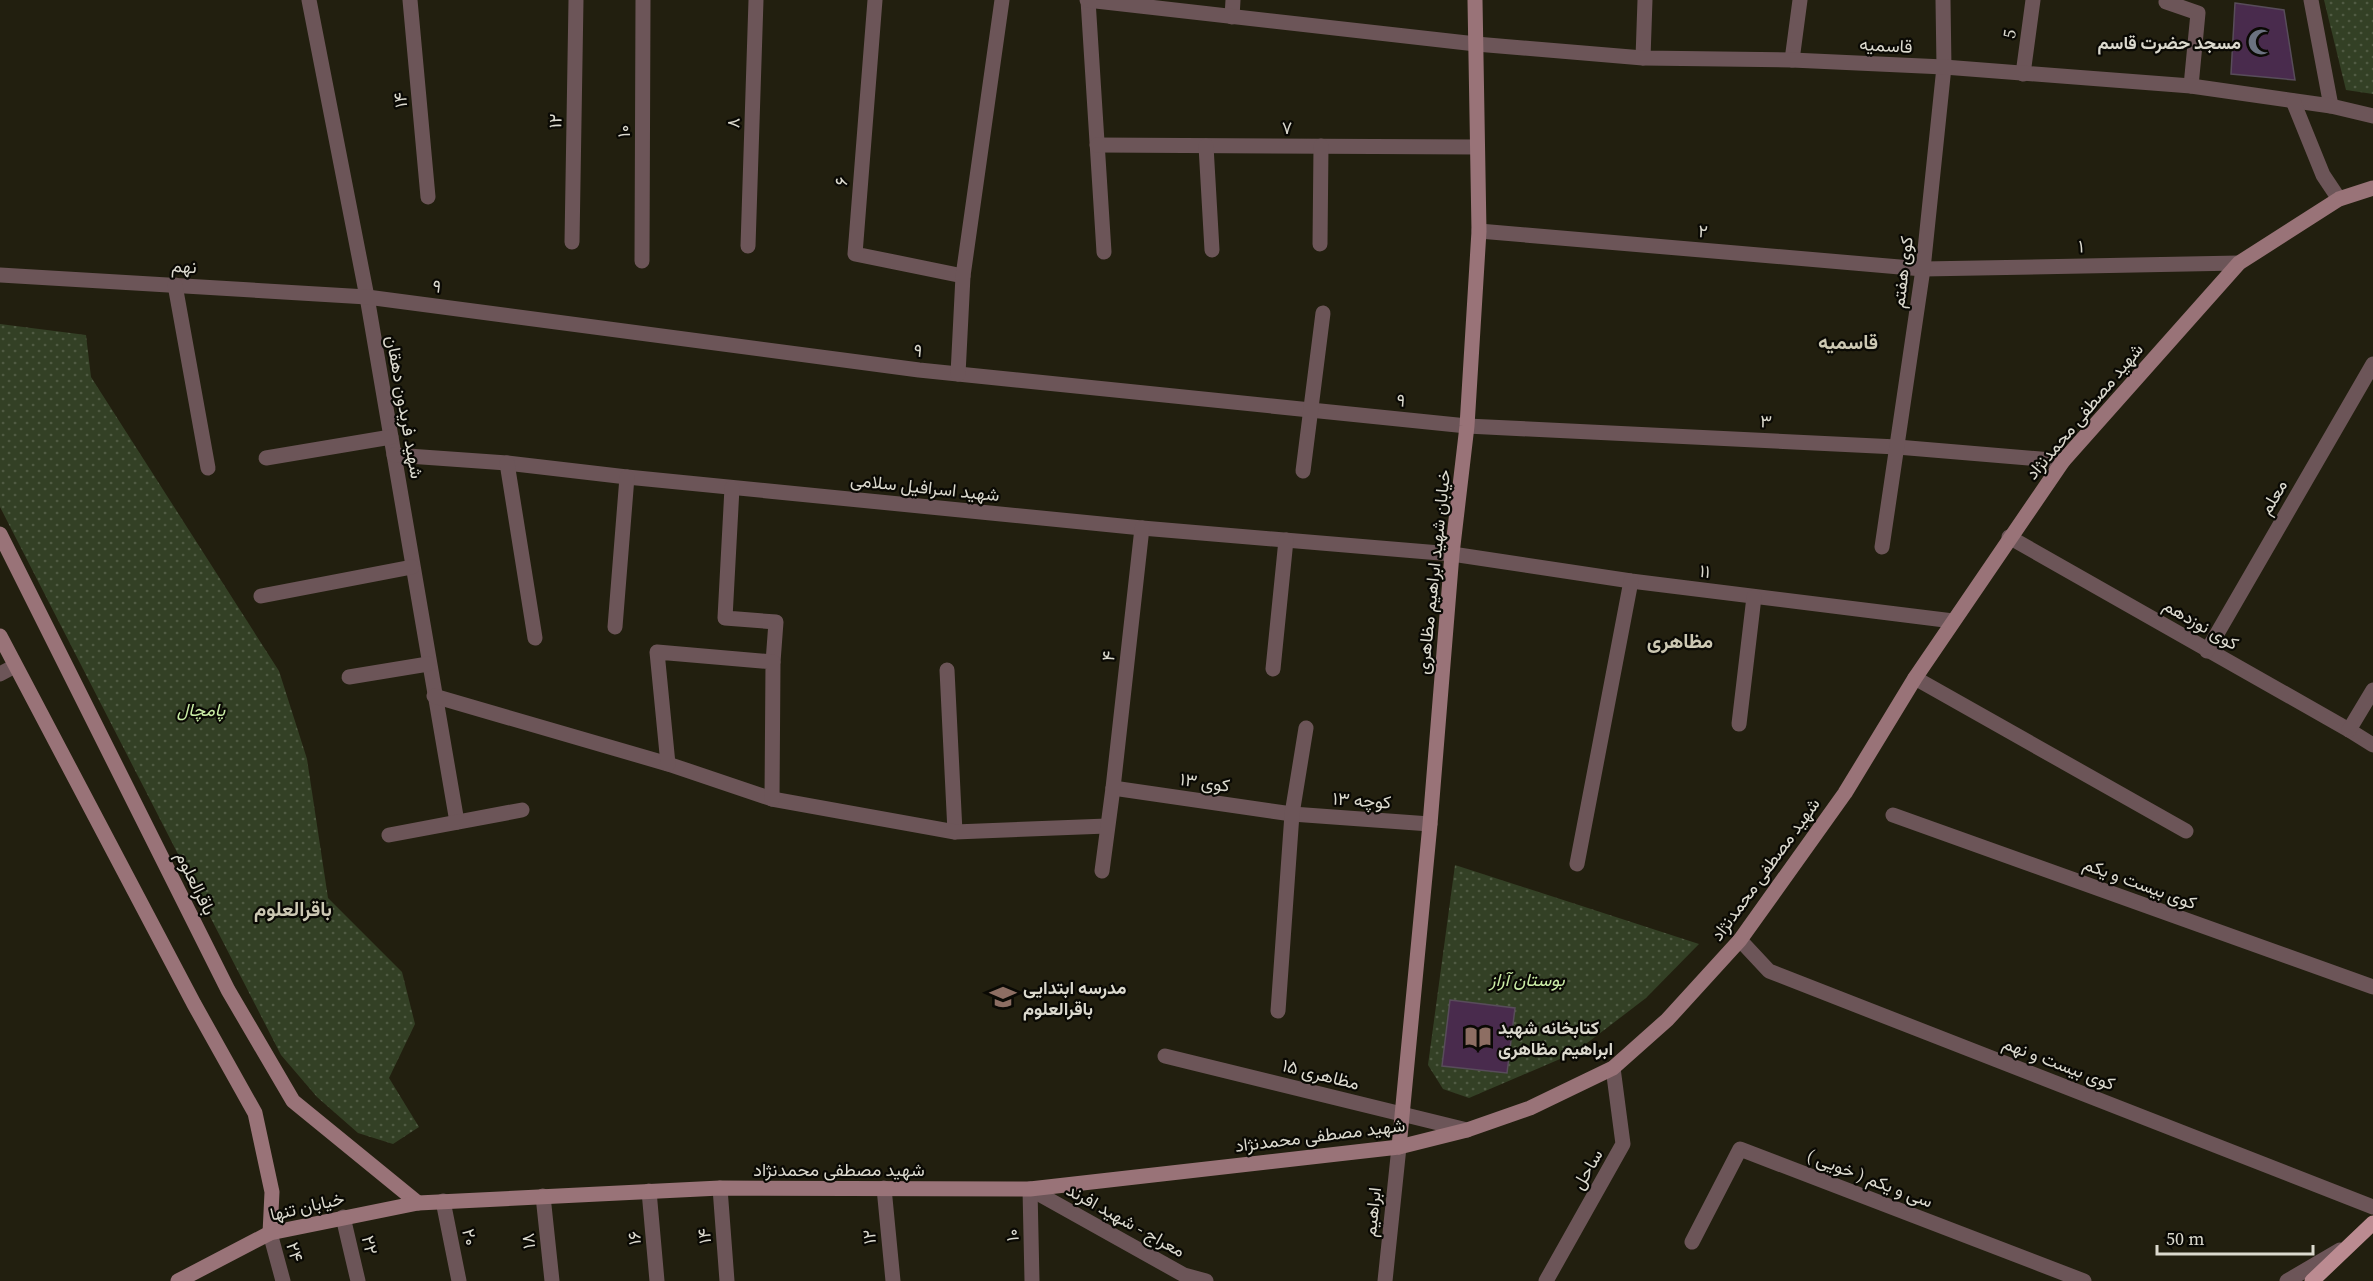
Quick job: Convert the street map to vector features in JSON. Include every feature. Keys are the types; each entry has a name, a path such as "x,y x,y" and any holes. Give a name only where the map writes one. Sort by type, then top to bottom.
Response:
{"main road":[{"name":"خیابان شهید ابراهیم مظاهری","path":"1399,1147 1430,824 1452,554 1467,426 1479,231 1475,0"},
{"name":"شهید مصطفی محمدنژاد","path":"418,1203 720,1188 1030,1188 1399,1147 1467,1130 1530,1107 1613,1068 1667,1020 1740,940 1845,793 1915,678 2063,461 2239,263 2338,199 2373,188"},
{"name":"باقرالعلوم","path":"0,534 228,990 293,1101 418,1203"},
{"path":"0,636 194,1004 255,1113 272,1192 270,1233"},
{"name":"خیابان تنها","path":"178,1281 270,1233 418,1203"},
{"path":"2312,1281 2373,1223"}],"street":[{"name":"شهید فریدون دهقان","path":"309,0 367,297 457,822"},
{"name":"۱۴","path":"410,0 428,197"},
{"name":"۱۲","path":"572,242 576,0"},
{"name":"۱۰","path":"642,261 643,0"},
{"name":"۸","path":"748,246 756,0"},
{"name":"۶","path":"875,0 855,254 963,276"},
{"path":"958,374 963,276 1002,0"},
{"path":"1087,0 1104,252"},
{"name":"قاسمیه","path":"1087,0 1476,44 1643,58 1792,60 1944,68 2191,86 2331,106 2373,116"},
{"path":"1232,16 1233,0"},
{"path":"1643,58 1645,0"},
{"path":"1792,60 1800,0"},
{"name":"کوی هفتم","path":"1882,547 1923,269 1944,68 1943,0"},
{"name":"5","path":"2023,74 2033,0"},
{"path":"2311,0 2331,106"},
{"path":"2166,2 2199,13 2191,86"},
{"path":"2293,101 2320,167 2338,199"},
{"name":"۷","path":"1097,145 1477,147"},
{"path":"1206,146 1212,250"},
{"path":"1320,244 1321,146"},
{"name":"۲","path":"1479,231 1923,269"},
{"name":"۱","path":"1923,269 2239,263"},
{"name":"نهم","path":"0,275 367,297"},
{"path":"175,285 208,468"},
{"name":"۹","path":"367,297 958,374 1467,426"},
{"path":"1304,471 1323,313"},
{"name":"معلم","path":"2207,651 2373,364"},
{"name":"۳","path":"1467,426 1897,447 2063,461"},
{"path":"266,458 391,437"},
{"name":"شهید اسرافیل سلامی","path":"394,455 507,463 732,488 1142,528 1452,554"},
{"path":"507,463 536,638"},
{"path":"615,627 627,477"},
{"path":"732,488 724,618 776,622 772,799"},
{"name":"۴","path":"1102,871 1142,528"},
{"name":"کوی نوزدهم","path":"2009,537 2373,745"},
{"path":"1273,669 1286,540"},
{"name":"۱۱","path":"1452,554 1631,581 1953,621"},
{"path":"261,596 412,567"},
{"path":"1577,864 1631,581"},
{"path":"1739,724 1754,597"},
{"path":"668,764 657,652 774,662"},
{"path":"350,677 429,664"},
{"path":"0,674 15,666"},
{"path":"947,670 955,832"},
{"path":"1915,678 2186,831"},
{"path":"2349,730 2373,690"},
{"path":"434,696 668,764 772,799 955,832 1107,826"},
{"path":"1278,1011 1292,814 1306,728"},
{"name":"کوی ۱۳","path":"1113,788 1292,814"},
{"path":"389,835 522,810"},
{"name":"کوچه ۱۳","path":"1292,814 1430,824"},
{"name":"کوی بیست و یکم","path":"1893,815 2373,987"},
{"name":"کوی بیست و نهم","path":"1740,940 1769,971 2373,1208"},
{"name":"۱۵ مظاهری","path":"1165,1056 1467,1130"},
{"name":"ساحل","path":"1546,1281 1623,1144 1613,1068"},
{"name":"ابراهیم","path":"1385,1281 1399,1147"},
{"name":"سی و یکم ( خویی )","path":"1692,1242 1740,1149 2084,1281"},
{"name":"۱۴","path":"720,1188 727,1281"},
{"name":"۱۲","path":"884,1188 893,1281"},
{"name":"۱۰","path":"1030,1188 1032,1281"},
{"name":"معراج - شهید افرند","path":"1030,1188 1184,1278 1206,1281"},
{"name":"۱۶","path":"649,1191 657,1281"},
{"name":"۱۸","path":"543,1196 552,1281"},
{"name":"۲۰","path":"443,1201 459,1281"},
{"name":"۲۲","path":"344,1217 358,1281"},
{"name":"۲۴","path":"270,1233 283,1281"},
{"path":"2287,1281 2348,1245"}],"green space":[{"path":"2324,0 2373,0 2373,94 2346,90"},
{"name":"پامچال","path":"0,324 86,335 91,377 279,671 307,759 328,898 402,972 415,1024 389,1078 419,1127 393,1144 358,1133 317,1097 281,1055 0,507"},
{"name":"بوستان آراز","path":"1455,865 1699,944 1646,998 1574,1053 1469,1098 1443,1089 1428,1065"}],"building":[{"name":"مسجد حضرت قاسم","path":"2235,3 2284,10 2295,80 2231,74"},
{"name":"کتابخانه شهید ابراهیم مظاهری","path":"1450,1000 1515,1008 1507,1073 1442,1066"}],"place":[{"name":"مسجد حضرت قاسم","path":"2261,42"},
{"name":"مدرسه ابتدایی باقرالعلوم","path":"1003,997"},
{"name":"کتابخانه شهید ابراهیم مظاهری","path":"1478,1037"}],"district":[{"name":"قاسمیه","path":"1848,342"},
{"name":"مظاهری","path":"1680,641"},
{"name":"باقرالعلوم","path":"293,909"}]}
